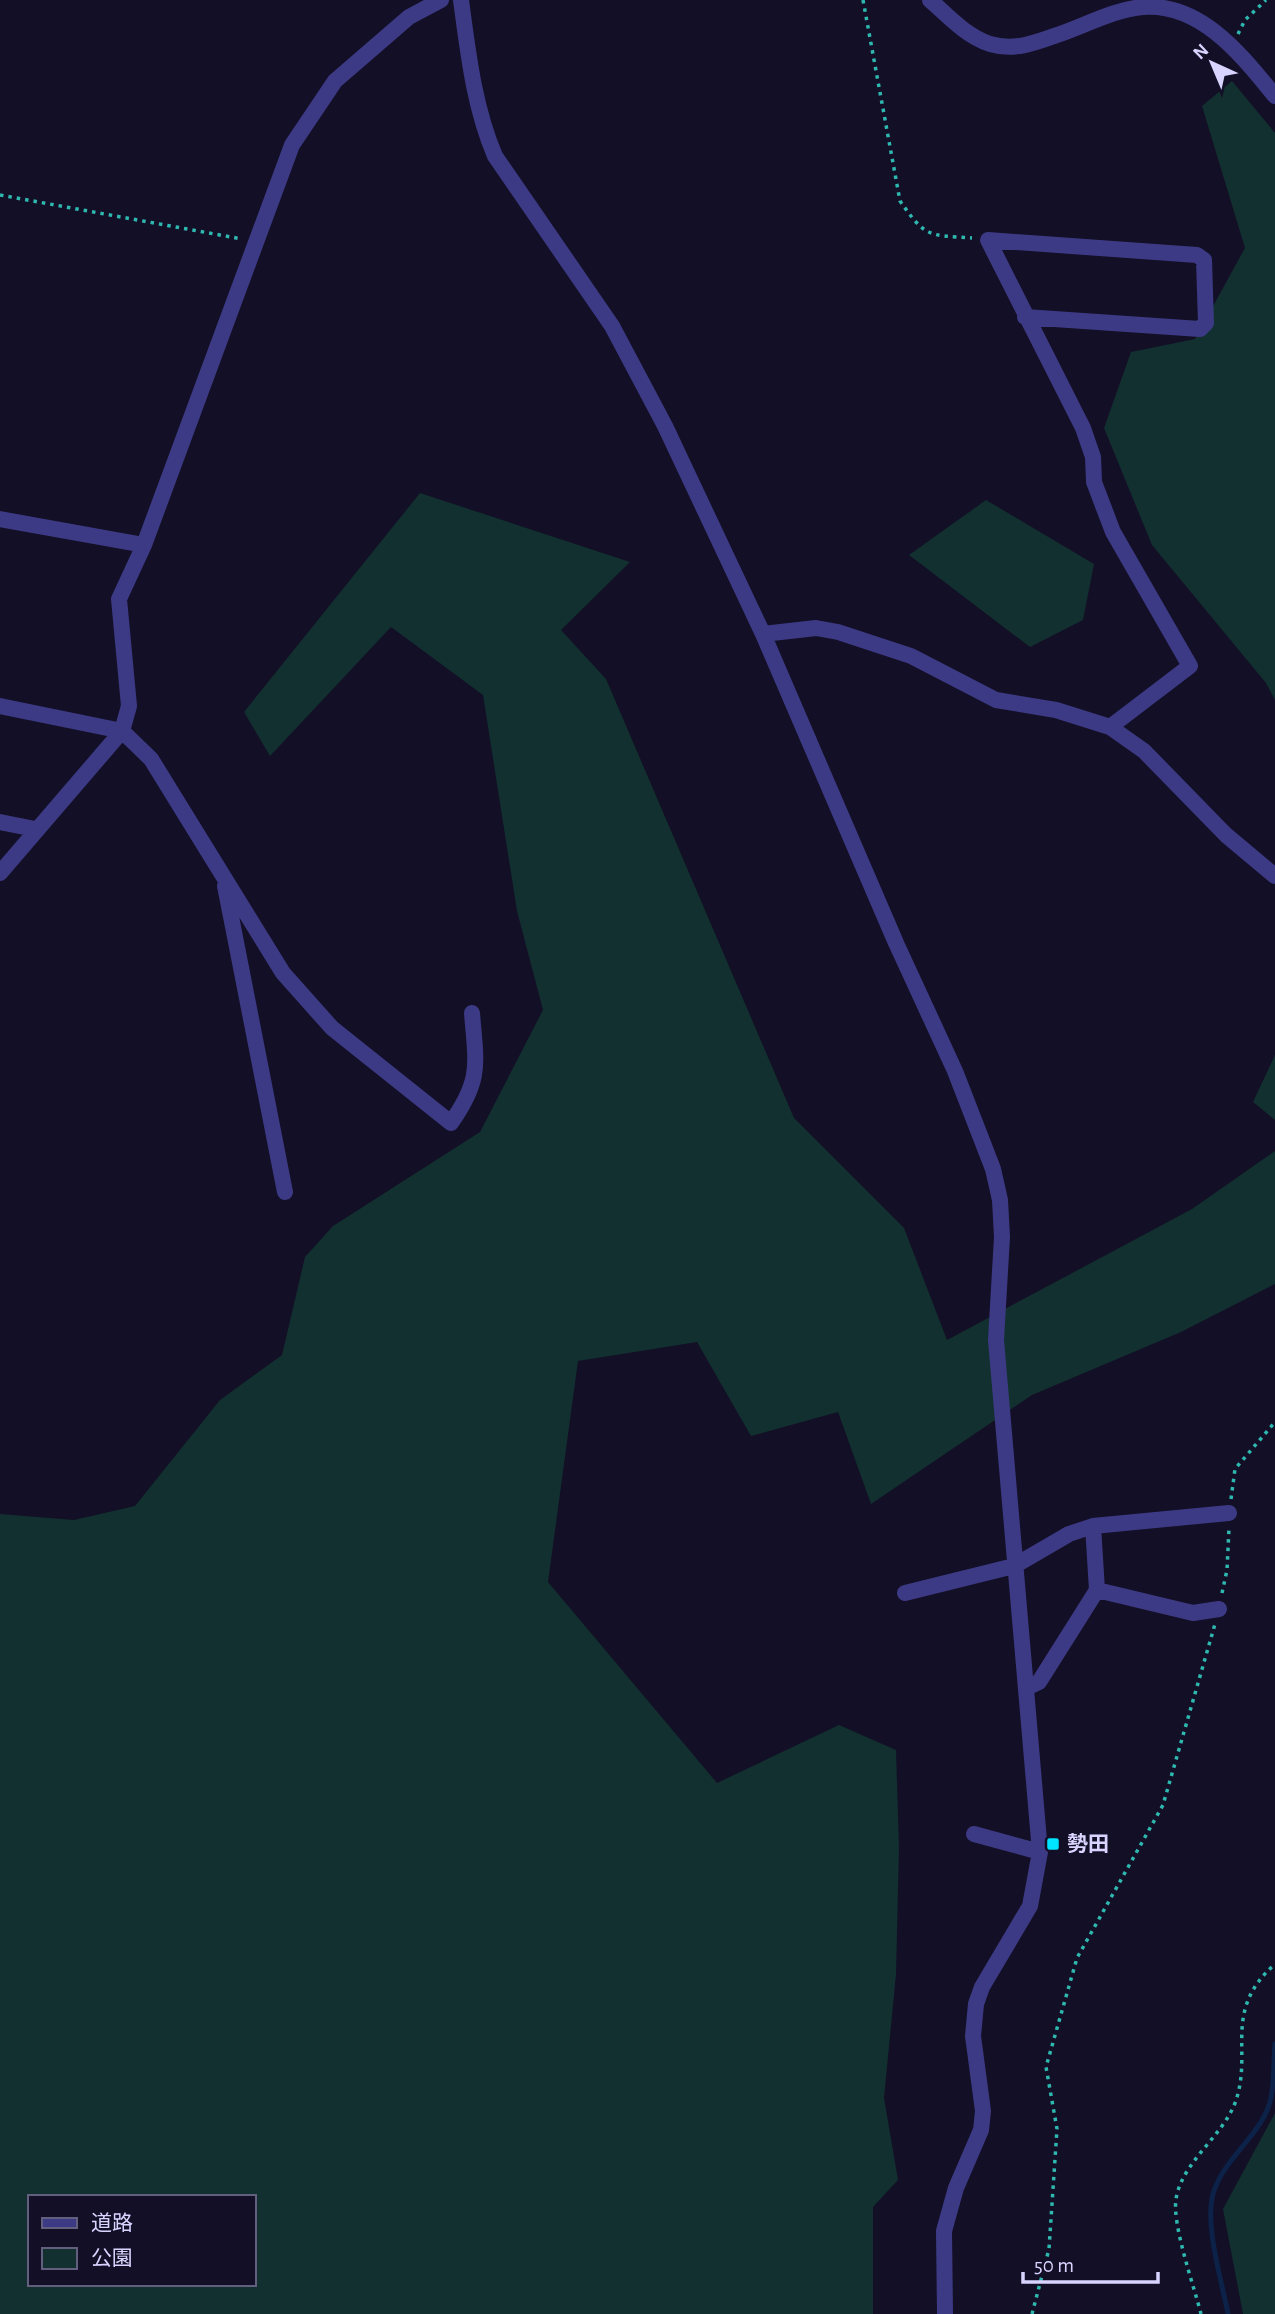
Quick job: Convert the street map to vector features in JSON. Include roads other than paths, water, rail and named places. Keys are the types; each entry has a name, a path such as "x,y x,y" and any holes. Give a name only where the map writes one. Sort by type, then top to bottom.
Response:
{"street":[{"path":"0,873 122,731 129,706 119,599 144,545 292,145 335,81 409,17 441,0"},
{"path":"461,0 471,72 486,136 495,156 612,326 665,426 763,634 896,943 955,1071 980,1132 1000,1200 1002,1237 996,1340 1040,1852 1030,1906 982,1987 976,2004 973,2036 982,2121 981,2130 956,2188 944,2231 945,2314"},
{"path":"930,0 969,34 989,43 1009,47 1029,45 1143,7 1168,9 1200,21 1232,45 1275,96"},
{"path":"1025,317 1200,329 1206,323 1204,260 1197,255 988,240 1025,317 1083,428 1093,457 1094,482 1113,532 1190,666 1110,727"},
{"path":"0,519 144,545"},
{"path":"763,634 816,628 838,632 911,656 996,700 1056,710 1110,727 1144,751 1226,835 1275,876"},
{"path":"0,706 122,731 151,759 282,973 332,1028 451,1123 470,1097 477,1072 471,1013"},
{"path":"0,822 35,830"},
{"path":"223,876 285,1192"},
{"path":"905,1593 1014,1566 1069,1534 1093,1526 1229,1513"},
{"path":"1026,1688 1039,1682 1097,1590 1093,1526"},
{"path":"1097,1590 1193,1613 1219,1609"},
{"path":"974,1833 1040,1852"}],"waterway":[{"path":"1228,2314 1212,2233 1212,2201 1220,2177 1263,2119 1268,2108 1273,2085 1275,2044"}],"place":[{"name":"勢田","path":"1053,1844"}]}
